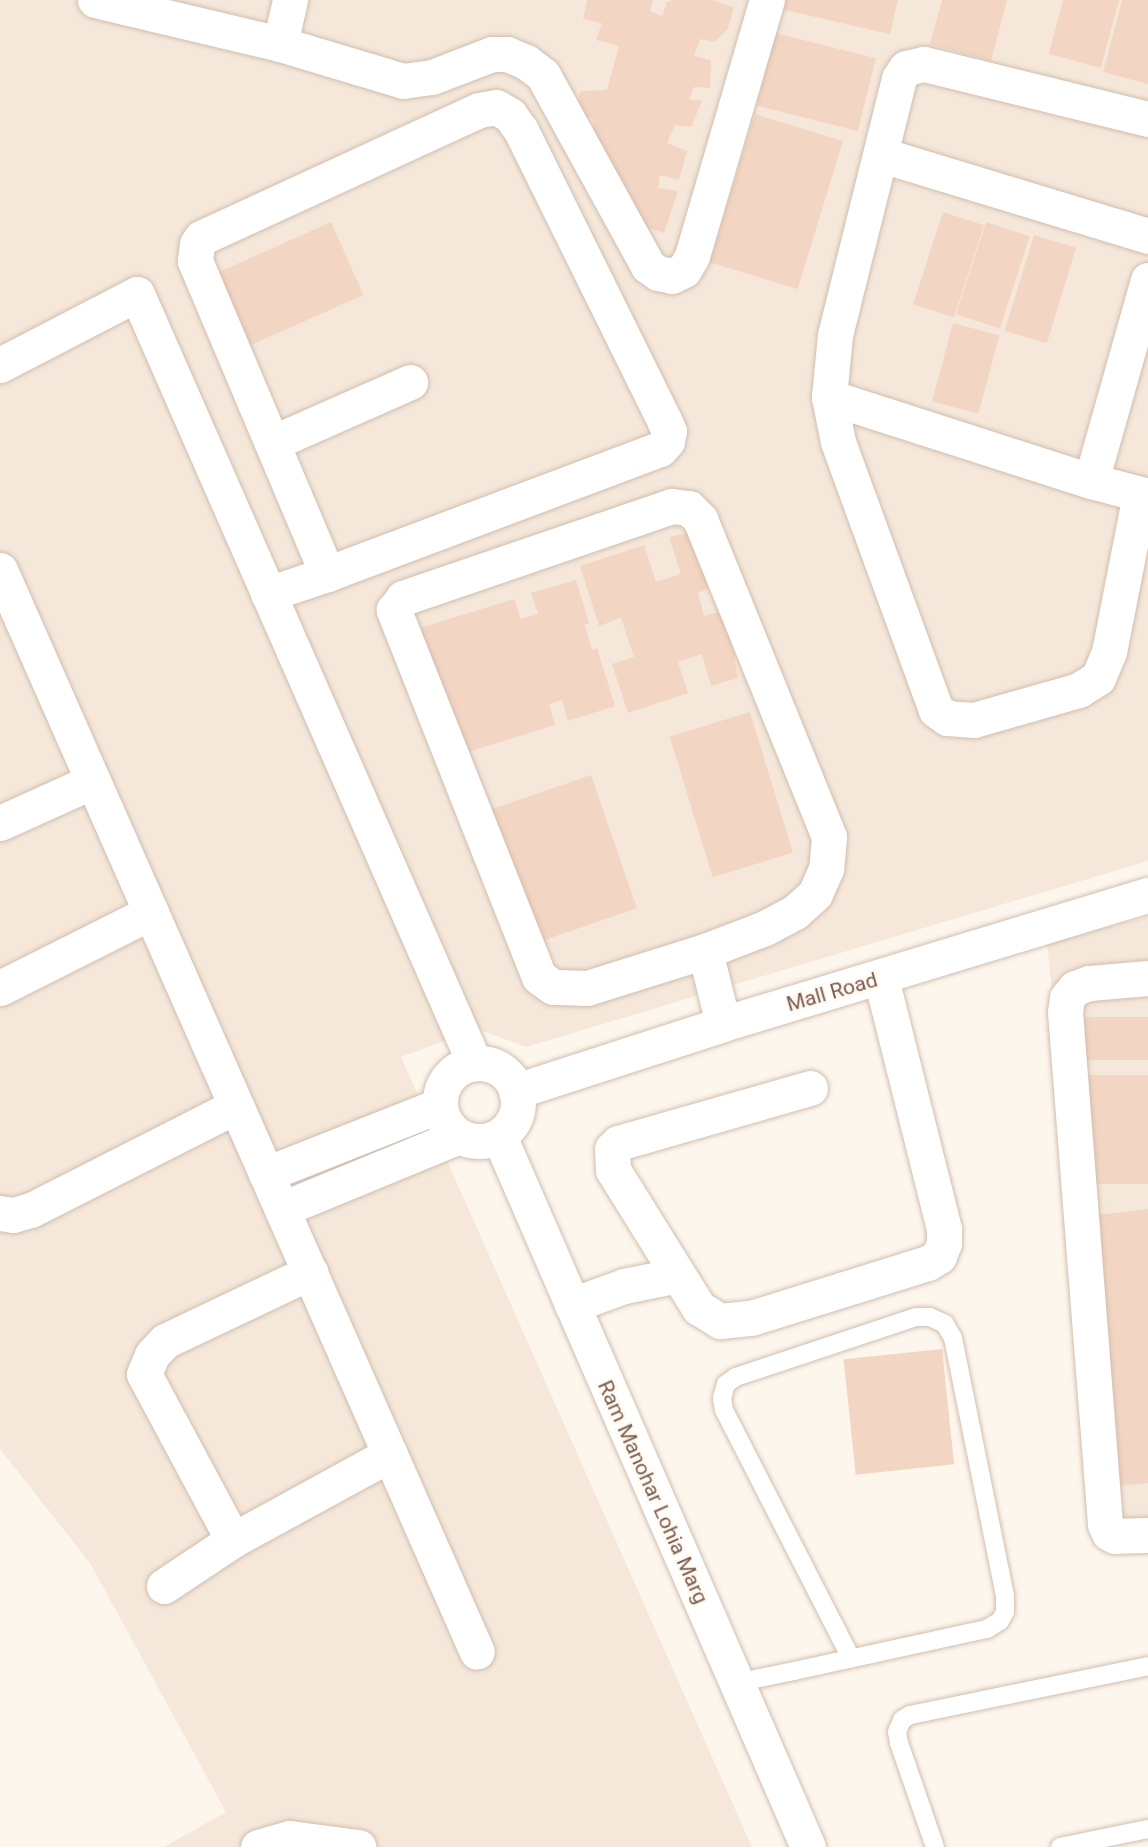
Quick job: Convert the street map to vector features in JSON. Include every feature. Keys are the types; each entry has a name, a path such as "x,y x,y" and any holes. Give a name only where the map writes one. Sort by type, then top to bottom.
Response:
{"street":[{"path":"95,0 279,44 403,81 432,77 492,54 507,54 526,62 543,75 648,266 658,273 671,276 684,270 692,256 767,0"},
{"path":"279,44 290,0"},
{"path":"829,397 1091,481 1144,495 1109,652 1098,678 1079,690 974,720 947,718 936,709 842,455 829,397 835,335 882,155 899,78 906,68 914,64 924,64 1148,119"},
{"path":"268,594 327,574 660,449 667,440 665,422 520,129 510,115 496,107 479,110 201,237 195,261 327,574"},
{"path":"882,155 1148,236"},
{"path":"1091,481 1148,280"},
{"path":"0,365 137,294 474,1062"},
{"path":"272,443 410,382"},
{"path":"672,506 689,509 700,519 829,837 826,869 815,894 795,912 765,928 705,951 586,988 553,987 539,977 395,618 397,602 672,506"},
{"path":"3,583 477,1652"},
{"path":"0,823 93,781"},
{"name":"Mall Road","path":"516,1091 723,1024 1148,895"},
{"path":"0,988 151,912"},
{"path":"705,951 723,1024"},
{"path":"810,1088 618,1143 612,1149 613,1170 678,1275 699,1308 720,1321 734,1322 928,1264 939,1256 944,1243 944,1229 881,978"},
{"path":"1148,978 1089,983 1075,988 1067,998 1065,1012 1105,1524 1108,1533 1122,1538 1148,1535"},
{"path":"474,1062 496,1066 505,1072 516,1091 516,1116 499,1136 479,1141 459,1136 442,1117 439,1104 447,1079 454,1071 474,1062"},
{"path":"266,1174 439,1104"},
{"path":"0,1213 13,1214 31,1210 236,1106"},
{"path":"282,1209 459,1136"},
{"name":"Ram Manohar Lohia Marg","path":"499,1136 808,1847"},
{"path":"233,1540 144,1374 152,1355 165,1341 310,1272"},
{"path":"572,1306 624,1286 678,1275"},
{"path":"164,1586 233,1540 390,1454"},
{"path":"258,1847 290,1838 358,1847"}],"lane":[{"path":"736,1683 987,1629 1000,1621 1005,1612 1005,1596 953,1338 945,1324 930,1317 916,1317 736,1377 726,1384 722,1398 724,1410 851,1658"},
{"path":"935,1847 899,1743 897,1732 902,1720 909,1715 1148,1666"},
{"path":"1060,1847 1148,1829"}],"shaded area":[{"path":"0,0 1148,0 1148,861 526,1047 477,1029 401,1057 752,1847 164,1847 226,1812 90,1563 0,1449"},
{"path":"1148,917 1148,1549 1112,1553 1047,943"}],"building":[{"path":"587,0 653,0 650,11 662,16 667,2 672,0 711,0 734,7 728,29 714,42 700,39 694,56 711,60 710,88 694,87 689,99 702,101 691,127 675,125 667,143 687,151 679,180 660,175 658,188 678,191 664,233 626,221 595,165 593,118 576,114 580,91 607,90 619,46 596,40 602,23 583,19"},
{"path":"782,0 898,0 890,34 780,9"},
{"path":"942,0 1007,0 991,61 930,44"},
{"path":"1063,0 1119,0 1101,68 1049,54"},
{"path":"1122,0 1148,0 1148,84 1103,72"},
{"path":"775,33 876,58 858,131 757,106"},
{"path":"755,114 843,141 798,289 710,262"},
{"path":"943,212 984,225 954,318 913,304"},
{"path":"331,222 364,295 244,348 211,275"},
{"path":"986,222 1030,236 1000,328 956,314"},
{"path":"1034,235 1076,248 1047,343 1005,331"},
{"path":"953,323 999,335 978,414 932,401"},
{"path":"693,532 716,584 698,593 704,616 726,610 738,678 711,686 702,654 678,662 688,693 628,713 612,664 634,657 621,618 599,626 580,566 644,545 656,582 681,574 669,537"},
{"path":"576,580 589,623 585,625 592,650 597,648 615,706 568,721 562,700 549,704 555,725 455,756 416,629 514,599 521,619 538,614 531,593"},
{"path":"750,712 793,853 713,877 670,737"},
{"path":"591,775 637,908 537,943 491,810"},
{"path":"1084,1017 1148,1017 1148,1060 1084,1060"},
{"path":"1080,1075 1148,1075 1148,1184 1080,1184"},
{"path":"1148,1209 1148,1483 1118,1486 1089,1216"},
{"path":"942,1349 954,1464 856,1475 844,1359"}]}
